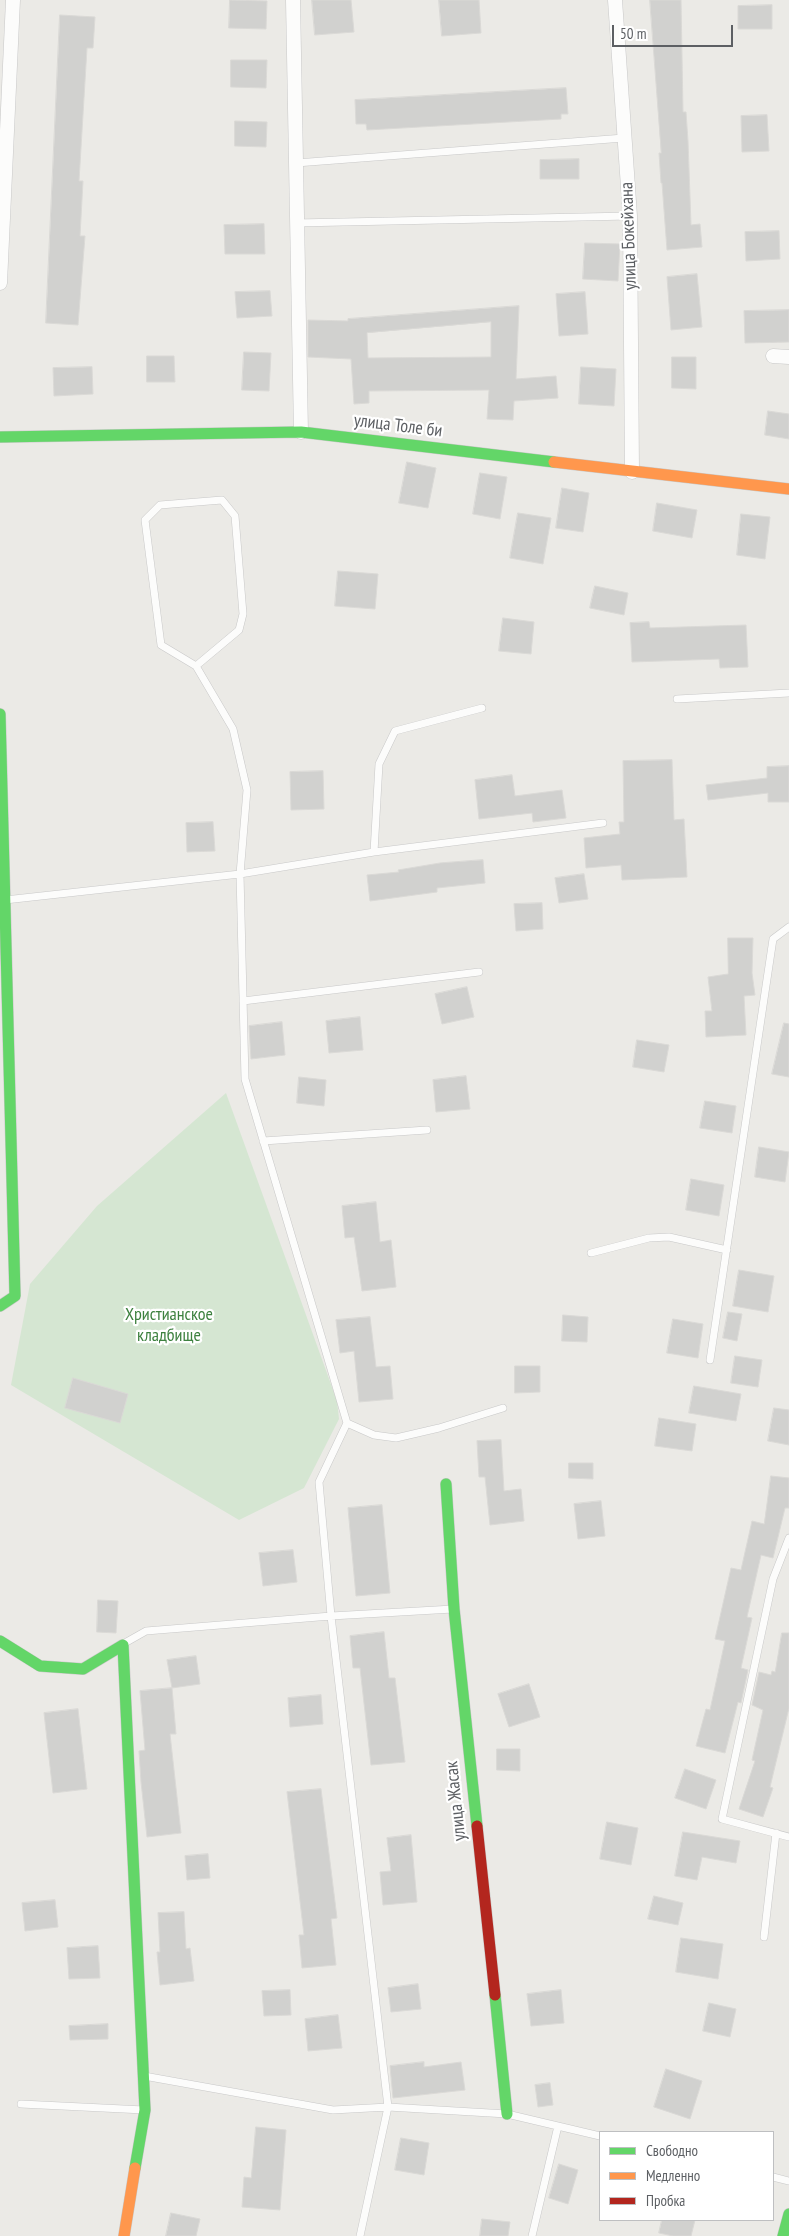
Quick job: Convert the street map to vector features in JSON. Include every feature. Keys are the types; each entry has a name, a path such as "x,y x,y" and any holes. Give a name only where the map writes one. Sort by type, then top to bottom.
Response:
{"street":[{"path":"0,283 13,0"},
{"path":"293,0 301,432"},
{"name":"улица Бокейхана","path":"615,0 630,216 632,472"},
{"path":"773,356 789,357"},
{"name":"улица Толе би","path":"0,437 301,432 789,489"},
{"path":"0,714 5,900 4,989 15,1296 0,1306"},
{"name":"улица Жасак","path":"446,1484 454,1609 507,2114"},
{"path":"0,1641 40,1666 83,1669 123,1645 145,2110 124,2236"},
{"path":"782,2236 789,2214"}],"lane":[{"path":"295,163 624,138"},
{"path":"296,223 630,216"},
{"path":"196,666 239,630 243,614 235,516 222,500 160,505 145,520 161,645 196,666 233,729 247,790 240,874 245,1079 347,1422 320,1482 331,1616 388,2107 360,2236"},
{"path":"677,700 789,693"},
{"path":"374,852 379,764 395,731 482,708"},
{"path":"5,900 240,874 374,852 602,822"},
{"path":"710,1360 773,939 789,927"},
{"path":"243,1001 479,972"},
{"path":"263,1141 427,1130"},
{"path":"591,1253 649,1238 668,1237 727,1250"},
{"path":"347,1422 374,1435 396,1438 439,1428 503,1408"},
{"path":"789,1538 773,1579 722,1819 789,1836"},
{"path":"123,1645 146,1631 331,1616 454,1609"},
{"path":"764,1937 776,1833"},
{"path":"143,2075 333,2110 388,2107 507,2114 599,2136"},
{"path":"21,2104 145,2110"},
{"path":"532,2236 558,2126"},
{"path":"774,2177 789,2181"}],"green space":[{"name":"Христианское кладбище","path":"226,1093 337,1401 339,1419 304,1488 239,1520 11,1385 30,1284 97,1206"}],"building":[{"path":"230,0 267,1 266,29 229,28"},
{"path":"312,0 351,0 354,32 315,35"},
{"path":"439,0 479,0 481,33 442,36"},
{"path":"650,0 681,0 683,112 686,112 691,225 700,224 702,247 667,250"},
{"path":"772,5 772,29 738,29 738,6"},
{"path":"60,15 95,17 93,48 87,48 79,181 83,181 80,236 85,236 78,325 46,323"},
{"path":"231,60 267,60 266,88 231,87"},
{"path":"566,88 568,114 561,114 561,119 367,130 366,124 356,124 355,100"},
{"path":"767,115 769,151 742,152 741,116"},
{"path":"235,121 267,122 266,147 235,146"},
{"path":"579,159 579,179 540,179 540,160"},
{"path":"264,224 265,254 225,254 224,225"},
{"path":"779,231 780,259 746,261 745,232"},
{"path":"585,243 620,244 618,281 583,279"},
{"path":"697,274 702,327 671,330 667,277"},
{"path":"270,291 272,316 237,318 235,292"},
{"path":"585,292 588,334 559,336 556,294"},
{"path":"519,306 516,379 556,376 558,398 514,401 513,420 487,419 489,390 369,391 369,403 354,404 351,359 308,357 308,320 348,321 348,319","holes":["491,322 491,357 368,358 367,333"]},
{"path":"789,310 789,342 745,343 744,311"},
{"path":"244,352 271,353 269,391 242,390"},
{"path":"147,356 174,356 175,382 147,382"},
{"path":"672,357 696,357 696,389 672,388"},
{"path":"92,367 93,394 54,396 53,368"},
{"path":"581,367 616,369 614,406 579,404"},
{"path":"768,411 789,414 789,439 765,435"},
{"path":"407,462 436,468 428,508 399,503"},
{"path":"480,473 507,477 500,519 473,514"},
{"path":"562,488 589,493 583,532 556,528"},
{"path":"657,503 697,510 692,538 653,531"},
{"path":"518,513 551,518 543,564 510,558"},
{"path":"741,514 770,517 765,559 737,555"},
{"path":"338,571 378,574 375,609 335,606"},
{"path":"595,586 628,593 624,615 590,608"},
{"path":"503,618 534,622 531,654 499,651"},
{"path":"649,622 650,628 746,625 748,667 720,668 719,659 632,662 630,623"},
{"path":"672,760 674,820 684,819 687,877 622,880 621,865 586,868 584,838 620,834 619,822 624,822 623,761"},
{"path":"789,766 789,802 768,802 768,793 708,800 706,785 767,778 767,767"},
{"path":"323,771 324,809 291,810 290,772"},
{"path":"512,775 515,796 562,790 566,818 533,822 532,813 479,819 475,780"},
{"path":"213,822 215,851 187,852 186,823"},
{"path":"483,860 485,883 437,888 437,892 370,901 367,875 399,872 398,870 440,863"},
{"path":"584,874 588,899 559,903 555,878"},
{"path":"542,903 543,929 516,931 514,904"},
{"path":"728,938 753,938 752,973 755,995 744,996 746,1035 706,1037 705,1011 712,1011 708,977 728,974"},
{"path":"467,987 474,1017 442,1024 435,994"},
{"path":"360,1017 363,1050 329,1053 326,1021"},
{"path":"282,1022 285,1055 251,1059 249,1026"},
{"path":"784,1023 789,1024 789,1077 772,1074"},
{"path":"637,1040 669,1045 664,1072 633,1067"},
{"path":"466,1076 470,1109 436,1112 433,1080"},
{"path":"299,1077 326,1080 324,1106 297,1103"},
{"path":"705,1101 736,1106 732,1133 700,1128"},
{"path":"759,1147 789,1152 785,1182 755,1177"},
{"path":"691,1179 724,1185 719,1216 686,1210"},
{"path":"376,1202 380,1242 391,1240 396,1287 362,1291 354,1237 345,1238 342,1206"},
{"path":"739,1270 774,1276 768,1312 733,1306"},
{"path":"728,1312 742,1314 737,1341 723,1338"},
{"path":"563,1315 588,1317 587,1342 562,1341"},
{"path":"370,1317 376,1367 390,1366 393,1399 359,1402 354,1351 340,1353 336,1320"},
{"path":"673,1319 703,1324 698,1358 667,1353"},
{"path":"735,1356 762,1360 758,1387 731,1383"},
{"path":"515,1366 540,1366 540,1392 515,1393"},
{"path":"73,1378 128,1394 120,1423 65,1408"},
{"path":"694,1386 741,1394 736,1421 689,1413"},
{"path":"774,1408 789,1410 789,1445 768,1441"},
{"path":"659,1418 696,1424 692,1451 655,1446"},
{"path":"501,1440 504,1491 521,1489 524,1521 490,1525 485,1477 479,1477 477,1441"},
{"path":"569,1463 593,1463 593,1479 569,1478"},
{"path":"771,1476 789,1478 789,1508 785,1508 773,1558 761,1555 747,1617 752,1618 741,1668 748,1670 741,1703 738,1702 725,1753 696,1746 706,1709 710,1710 725,1641 715,1639 731,1568 741,1570 752,1521 764,1524"},
{"path":"601,1501 605,1536 578,1539 574,1504"},
{"path":"382,1505 390,1593 356,1596 348,1508"},
{"path":"293,1550 297,1582 263,1586 259,1553"},
{"path":"98,1600 118,1601 116,1633 97,1632"},
{"path":"384,1632 389,1678 395,1678 405,1762 371,1765 360,1668 353,1668 350,1636"},
{"path":"782,1633 789,1633 789,1708 770,1787 773,1788 763,1817 739,1809 755,1761 752,1760 763,1710 752,1705 759,1672 771,1675 772,1671 775,1672"},
{"path":"196,1656 200,1684 172,1688 167,1660"},
{"path":"529,1684 540,1717 509,1727 498,1694"},
{"path":"172,1688 176,1734 170,1734 181,1833 147,1837 139,1751 145,1750 140,1691"},
{"path":"321,1695 323,1724 290,1727 288,1698"},
{"path":"78,1709 87,1789 53,1793 44,1713"},
{"path":"497,1749 520,1749 520,1771 497,1770"},
{"path":"685,1769 716,1780 706,1809 675,1798"},
{"path":"321,1789 337,1918 331,1919 336,1965 302,1968 299,1935 304,1935 287,1792"},
{"path":"607,1822 638,1828 631,1865 600,1859"},
{"path":"683,1832 740,1841 736,1863 702,1857 697,1880 675,1876"},
{"path":"411,1835 417,1902 383,1905 380,1872 391,1871 387,1838"},
{"path":"208,1854 210,1878 187,1880 185,1856"},
{"path":"654,1896 683,1903 678,1925 648,1919"},
{"path":"55,1900 58,1927 25,1931 22,1903"},
{"path":"184,1912 186,1949 190,1948 194,1981 160,1985 157,1952 160,1952 158,1913"},
{"path":"681,1938 723,1944 718,1979 676,1972"},
{"path":"98,1946 100,1978 69,1979 67,1948"},
{"path":"418,1984 421,2009 391,2012 388,1988"},
{"path":"290,1990 291,2015 264,2016 262,1991"},
{"path":"561,1990 564,2023 531,2026 527,1994"},
{"path":"709,2003 736,2009 730,2037 703,2031"},
{"path":"338,2015 342,2048 308,2051 305,2019"},
{"path":"108,2024 108,2039 70,2040 69,2026"},
{"path":"424,2062 424,2067 461,2062 465,2090 393,2098 390,2066"},
{"path":"666,2069 702,2081 690,2119 654,2107"},
{"path":"550,2083 553,2105 538,2107 535,2085"},
{"path":"256,2127 286,2130 280,2210 242,2207 244,2177 251,2178"},
{"path":"401,2138 429,2143 424,2175 395,2170"},
{"path":"559,2164 578,2170 568,2204 549,2198"},
{"path":"171,2213 200,2219 196,2236 166,2236"},
{"path":"482,2219 510,2222 508,2236 480,2236"},
{"path":"662,2221 695,2221 691,2236 673,2236 659,2233"}],"traffic: fast":[{"path":"0,437 301,432 554,462"},
{"path":"0,714 15,1296 0,1306"},
{"path":"446,1484 454,1609 477,1826"},
{"path":"0,1641 40,1666 83,1669 123,1645 145,2110 135,2168"},
{"path":"495,1995 507,2114"},
{"path":"783,2236 789,2214"}],"traffic: slow":[{"path":"554,462 789,489"},
{"path":"124,2236 135,2168"}],"traffic: jam":[{"path":"477,1826 495,1995"}]}
